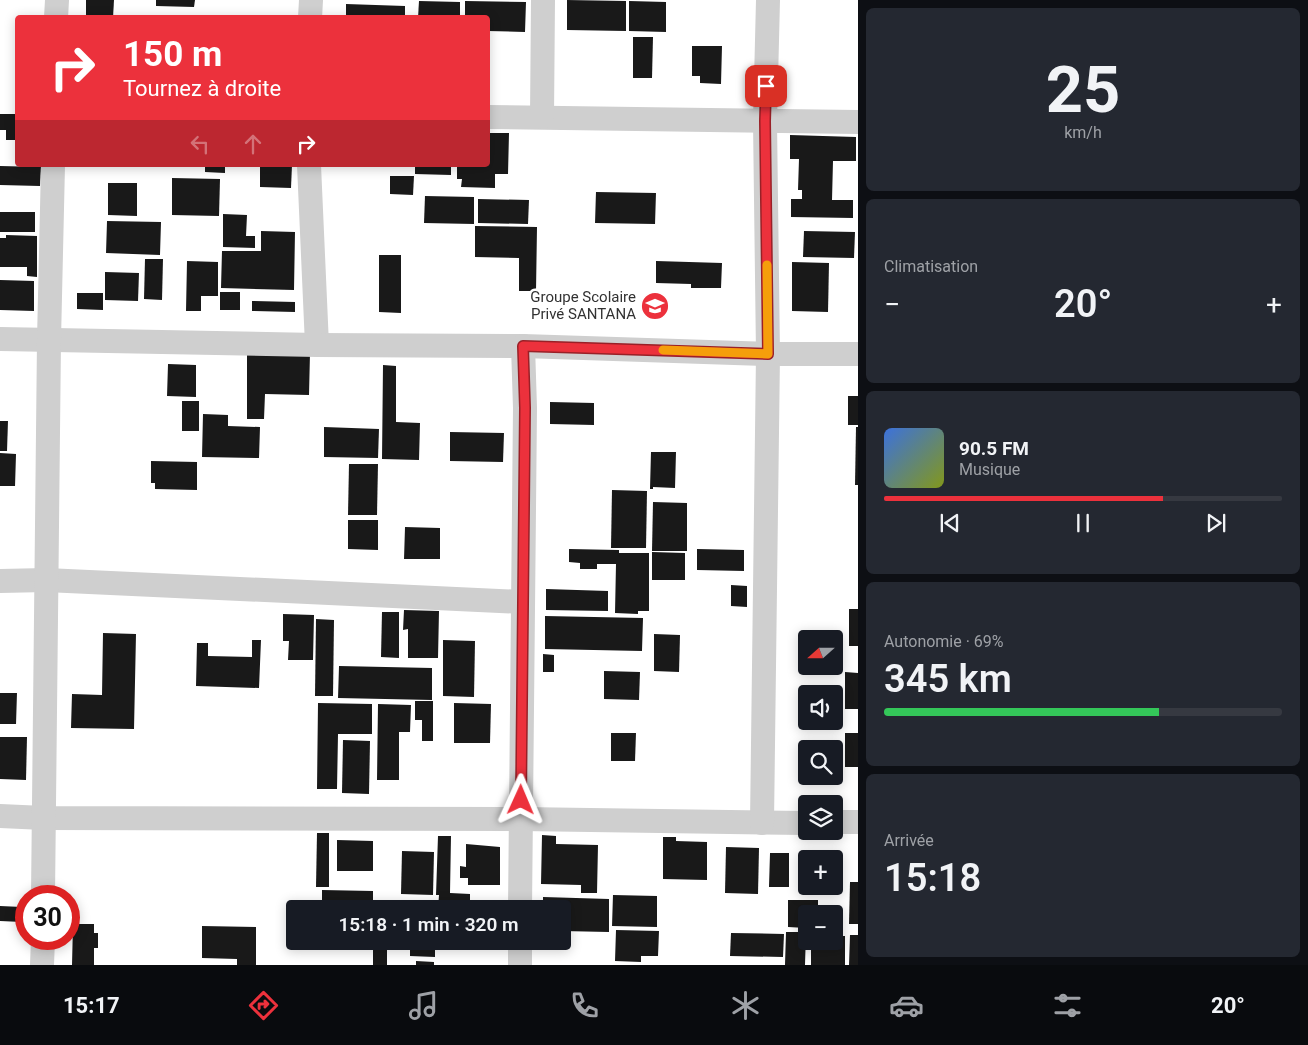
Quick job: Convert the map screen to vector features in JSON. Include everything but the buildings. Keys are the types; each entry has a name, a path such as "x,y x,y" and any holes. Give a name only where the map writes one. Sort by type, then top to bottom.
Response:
{"street":[{"path":"56,15 57,0"},
{"path":"310,15 311,0"},
{"path":"542,117 543,0"},
{"path":"762,823 768,354 765,121 768,0"},
{"path":"490,118 542,117 858,122"},
{"path":"43,885 49,340 53,167"},
{"path":"309,167 317,345"},
{"path":"0,339 317,345 523,346 768,354 858,354"},
{"path":"520,900 525,408 523,346"},
{"path":"0,581 46,580 523,602"},
{"path":"0,816 44,818 521,819 798,823"},
{"path":"843,822 858,822"},
{"path":"42,965 43,950"},
{"path":"520,950 520,965"}],"slow traffic":[{"path":"663,350 768,354 767,265"}],"place":[{"name":"Groupe Scolaire Privé SANTANA","path":"655,306"}],"route":[{"path":"521,800 525,408 523,346 768,354 766,86"}]}
